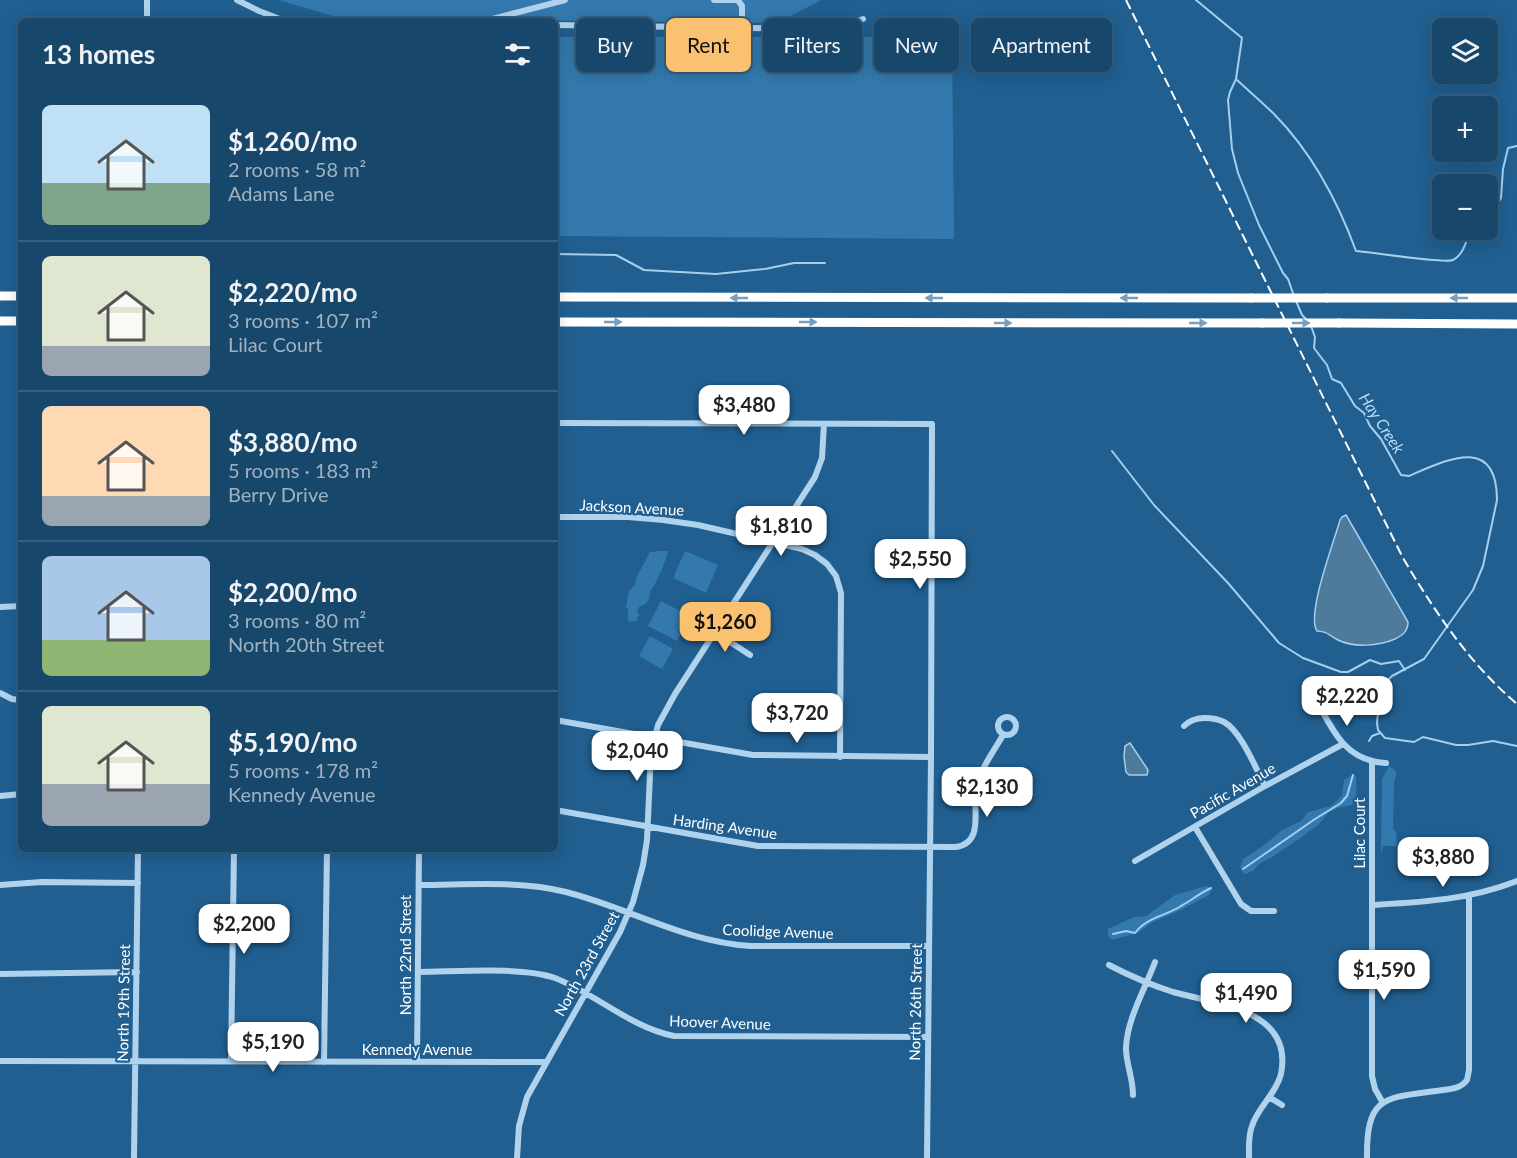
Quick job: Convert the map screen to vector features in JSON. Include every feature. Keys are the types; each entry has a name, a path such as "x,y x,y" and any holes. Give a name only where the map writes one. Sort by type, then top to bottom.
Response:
{"highway":[{"path":"0,296 18,296"},
{"path":"558,297 1517,298"},
{"path":"0,321 18,321"},
{"path":"558,322 1517,324"}],"street":[{"path":"147,0 147,18"},
{"path":"237,0 277,18"},
{"path":"496,18 565,0"},
{"path":"714,0 738,0 742,6 742,18"},
{"path":"751,28 834,29 863,20"},
{"path":"558,25 666,27"},
{"path":"558,423 824,424"},
{"name":"North 26th Street","path":"824,424 932,424 927,1158"},
{"name":"North 23rd Street","path":"518,1158 518,1134 522,1111 530,1091 628,914 641,871 648,827 649,767 654,738 668,705 818,471 824,451 824,424"},
{"name":"Jackson Avenue","path":"558,517 663,519 808,551 822,558 832,569 841,593 840,757"},
{"path":"0,607 18,606"},
{"path":"715,632 750,655"},
{"path":"1311,691 1343,744 1359,758 1386,764"},
{"path":"0,693 18,700"},
{"path":"1184,726 1201,718 1218,719 1228,725 1236,733 1265,786"},
{"path":"558,721 753,755 931,757"},
{"name":"Harding Avenue","path":"558,811 758,846 960,846 969,842 973,837 977,783 1003,735"},
{"name":"Pacific Avenue","path":"1135,861 1343,744"},
{"name":"Lilac Court","path":"1372,762 1372,1076 1375,1089 1383,1103"},
{"path":"0,796 18,794"},
{"path":"1195,827 1241,904 1251,911 1274,911"},
{"name":"North 19th Street","path":"135,1158 138,852"},
{"path":"231,1061 234,852"},
{"path":"324,1062 327,852"},
{"name":"North 22nd Street","path":"417,1062 419,852"},
{"path":"1372,905 1446,900 1470,896 1517,881"},
{"path":"0,885 42,882 138,883"},
{"name":"Coolidge Avenue","path":"419,885 538,887 577,895 695,938 730,945 929,946"},
{"path":"1367,1158 1369,1123 1375,1111 1383,1103 1399,1096 1454,1089 1467,1080 1469,1070 1470,896"},
{"path":"1133,1095 1133,1084 1126,1054 1127,1041 1130,1026 1155,962"},
{"path":"1109,965 1175,993 1245,1011 1263,1021 1275,1037 1281,1056 1279,1079 1251,1128 1249,1158"},
{"path":"0,974 67,971 137,972"},
{"name":"Hoover Avenue","path":"418,972 534,973 557,979 649,1028 681,1036 928,1037"},
{"name":"Kennedy Avenue","path":"0,1061 546,1062"},
{"path":"1269,1097 1282,1105"}],"shaded area":[{"path":"279,0 821,0 787,18 763,18 763,23 751,23 751,18 666,18 666,22 654,22 654,18 576,18 576,21 558,20 558,18 339,18"},
{"path":"558,37 576,37 576,72 654,72 654,37 666,37 666,72 751,72 751,37 763,37 763,72 862,72 862,37 874,37 874,72 952,72 954,239 558,236"},
{"path":"1346,515 1408,622 1404,632 1389,641 1374,645 1351,644 1317,631 1315,610 1318,595 1340,520"},
{"path":"668,551 663,566 650,592 648,602 639,607 636,621 628,622 628,608 626,608 629,591 635,585 636,578 650,552"},
{"path":"685,551 718,565 706,593 673,578"},
{"path":"661,601 690,616 677,641 648,626"},
{"path":"650,636 673,649 662,669 639,656"},
{"path":"1130,743 1148,770 1147,775 1129,775 1126,772 1125,746"},
{"path":"1389,766 1396,771 1393,829 1396,832 1397,846 1383,846 1381,855 1382,779"},
{"path":"1352,775 1356,776 1356,787 1352,805 1329,812 1319,824 1299,839 1259,864 1254,870 1243,873 1240,867 1243,859 1282,830 1301,821 1308,812 1331,806 1342,796 1344,780"},
{"path":"1206,886 1212,889 1209,895 1153,922 1137,933 1112,940 1108,936 1108,929 1134,917 1146,916 1175,895"}],"waterway":[{"name":"Hay Creek","path":"1196,0 1242,38 1236,79 1228,100 1232,149 1238,173 1259,225 1288,279 1294,296"},
{"path":"1237,80 1275,115 1301,145 1332,196 1356,251 1447,261 1453,260 1462,252 1467,240"},
{"path":"1498,203 1501,198 1503,169 1508,148 1517,146"},
{"path":"558,254 616,255 644,270 716,274 765,269 794,263 825,263"},
{"name":"Hay Creek","path":"1296,301 1306,319"},
{"name":"Hay Creek","path":"1311,326 1315,337 1314,348 1327,365 1332,379 1341,383 1355,406 1364,413 1401,475 1409,476 1453,459 1467,457 1479,459 1488,466 1495,479 1497,500 1483,566 1473,590 1424,659 1387,681 1378,712 1378,730 1385,738 1414,742 1423,737 1456,745 1493,741 1517,746"},
{"path":"1112,451 1154,505 1228,583 1279,643 1303,658 1341,672 1348,672 1370,660 1381,664 1399,661 1405,670"},
{"path":"1369,741 1372,736 1380,733"},
{"path":"1243,869 1341,803 1347,796 1353,775"},
{"path":"1113,934 1126,931 1135,933 1145,923 1211,888"}],"railway":[{"path":"1126,0 1403,558 1468,654 1517,704"}]}
